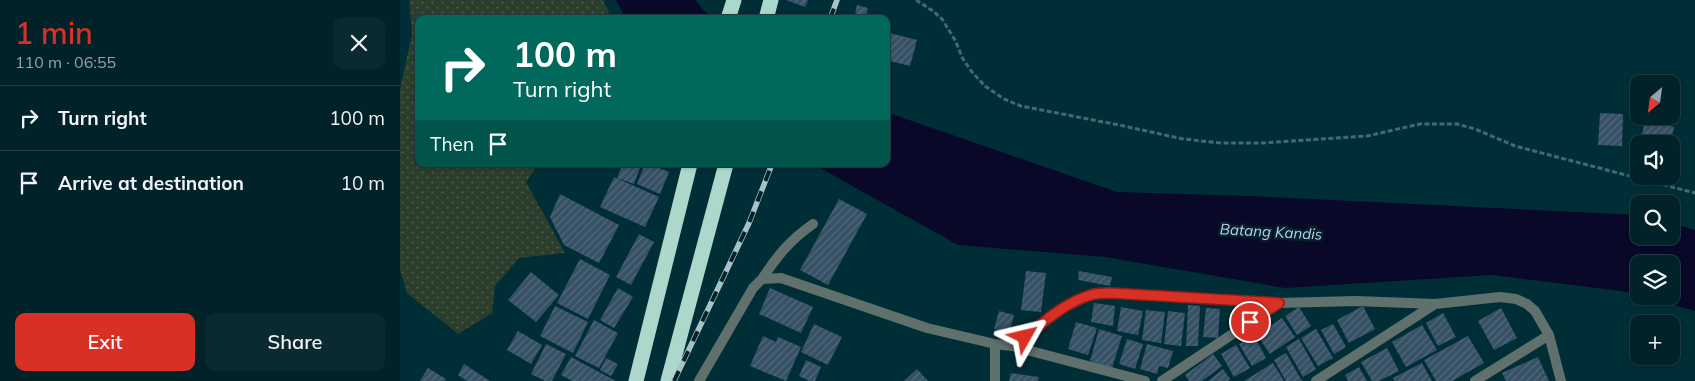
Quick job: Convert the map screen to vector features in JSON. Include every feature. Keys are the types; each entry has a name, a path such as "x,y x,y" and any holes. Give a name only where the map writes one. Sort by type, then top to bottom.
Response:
{"highway":[{"path":"730,15 734,0"},
{"path":"767,15 771,0"},
{"path":"636,381 689,167"},
{"path":"668,381 725,167"}],"street":[{"path":"699,381 753,288 762,279 780,253 813,224"},
{"path":"762,279 781,278 927,328 995,344 1012,346 1144,381"},
{"path":"1012,346 1063,308 1092,294 1110,293 1279,303 1356,301 1436,304 1500,297 1516,299 1527,304 1535,311 1549,335 1561,381"},
{"path":"1162,381 1279,303"},
{"path":"1316,381 1436,304"},
{"path":"1475,381 1549,335"},
{"path":"994,381 995,344"}],"path":[{"path":"916,0 934,11 942,19 956,40 963,59 985,86 1004,99 1021,106 1183,139 1220,143 1367,136 1420,124 1457,124 1475,129 1515,146 1695,193"}],"green space":[{"path":"409,0 603,0 610,15 415,15 415,167 536,167 526,182 565,253 519,258 495,286 492,313 458,334 407,293 400,270 400,89 412,34"}],"water":[{"path":"616,0 695,0 703,10 710,15 624,15"},
{"name":"Batang Kandis","path":"890,113 1117,192 1250,196 1630,215 1630,245 1680,245 1680,226 1695,230 1695,311 1674,305 1680,305 1680,255 1630,255 1630,293 1492,275 1285,288 1105,257 958,245 818,167 890,167"}],"building":[{"path":"786,0 808,0 805,7"},
{"path":"857,5 868,8 866,15 855,15"},
{"path":"890,33 917,40 910,66 890,61"},
{"path":"1600,113 1623,114 1622,146 1598,145"},
{"path":"1644,125 1667,125 1674,127 1672,135 1642,135"},
{"path":"622,167 640,168 634,184 617,178"},
{"path":"644,167 656,167 669,172 660,194 637,184"},
{"path":"614,177 659,197 645,227 600,207"},
{"path":"560,194 619,225 599,263 564,245 550,217"},
{"path":"839,199 867,214 828,285 800,270"},
{"path":"639,234 654,242 631,285 616,277"},
{"path":"580,259 610,275 588,319 557,303"},
{"path":"1026,271 1046,273 1041,312 1021,310"},
{"path":"1079,271 1112,277 1110,286 1078,280"},
{"path":"531,272 559,295 536,322 508,300"},
{"path":"618,288 633,297 614,328 600,320"},
{"path":"770,288 813,307 801,333 759,314"},
{"path":"1094,303 1115,306 1113,326 1091,322"},
{"path":"1188,305 1200,306 1198,346 1186,346"},
{"path":"555,306 588,322 573,353 540,336"},
{"path":"1363,306 1375,329 1349,343 1337,320"},
{"path":"1121,307 1143,311 1138,335 1117,331"},
{"path":"1299,307 1311,326 1297,335 1285,316"},
{"path":"1206,308 1220,309 1218,338 1203,337"},
{"path":"1501,308 1517,338 1494,350 1478,321"},
{"path":"1146,310 1165,312 1161,343 1142,340"},
{"path":"999,311 1014,315 1009,333 994,329"},
{"path":"1168,311 1185,313 1181,346 1164,344"},
{"path":"1443,313 1456,337 1438,346 1426,323"},
{"path":"1282,318 1295,337 1270,354 1257,335"},
{"path":"594,320 618,333 599,368 575,356"},
{"path":"1076,322 1097,328 1088,355 1068,349"},
{"path":"814,324 842,337 828,365 801,352"},
{"path":"1333,324 1346,347 1334,354 1321,330"},
{"path":"1422,325 1437,350 1406,367 1392,342"},
{"path":"1099,329 1122,336 1112,368 1090,361"},
{"path":"1316,329 1333,358 1318,366 1301,338"},
{"path":"518,331 542,345 531,364 507,350"},
{"path":"763,336 776,342 778,337 801,347 786,381 750,366"},
{"path":"1254,336 1266,358 1252,366 1239,344"},
{"path":"1468,336 1484,363 1452,381 1436,381 1424,360"},
{"path":"1127,339 1143,344 1135,369 1119,364"},
{"path":"1299,339 1316,369 1303,377 1286,347"},
{"path":"546,344 566,354 552,381 545,381 531,374"},
{"path":"1147,344 1173,351 1168,368 1159,366 1157,374 1140,369"},
{"path":"1236,345 1250,368 1234,377 1221,354"},
{"path":"1387,348 1399,371 1379,381 1372,381 1361,362"},
{"path":"1286,353 1302,381 1286,381 1274,360"},
{"path":"1213,354 1222,366 1202,381 1189,381 1185,375"},
{"path":"571,357 616,381 572,381 561,375"},
{"path":"1538,357 1549,381 1506,381 1502,373"},
{"path":"606,358 618,364 611,376 600,370"},
{"path":"806,360 821,367 815,381 809,381 799,376"},
{"path":"1273,363 1284,381 1244,381"},
{"path":"1422,363 1432,381 1394,381 1393,378"},
{"path":"464,364 490,381 467,381 458,375"},
{"path":"1359,367 1367,381 1348,381 1345,375"},
{"path":"428,368 446,379 445,381 420,381"},
{"path":"917,369 928,381 904,381"},
{"path":"1223,369 1230,379 1228,381 1208,381"},
{"path":"1011,373 1039,377 1038,381 1009,381"}],"railway":[{"path":"831,15 837,0"},
{"path":"674,381 749,223 771,167"}],"route":[{"path":"1025,337 1063,308 1092,294 1110,293 1279,303 1250,322"}]}
